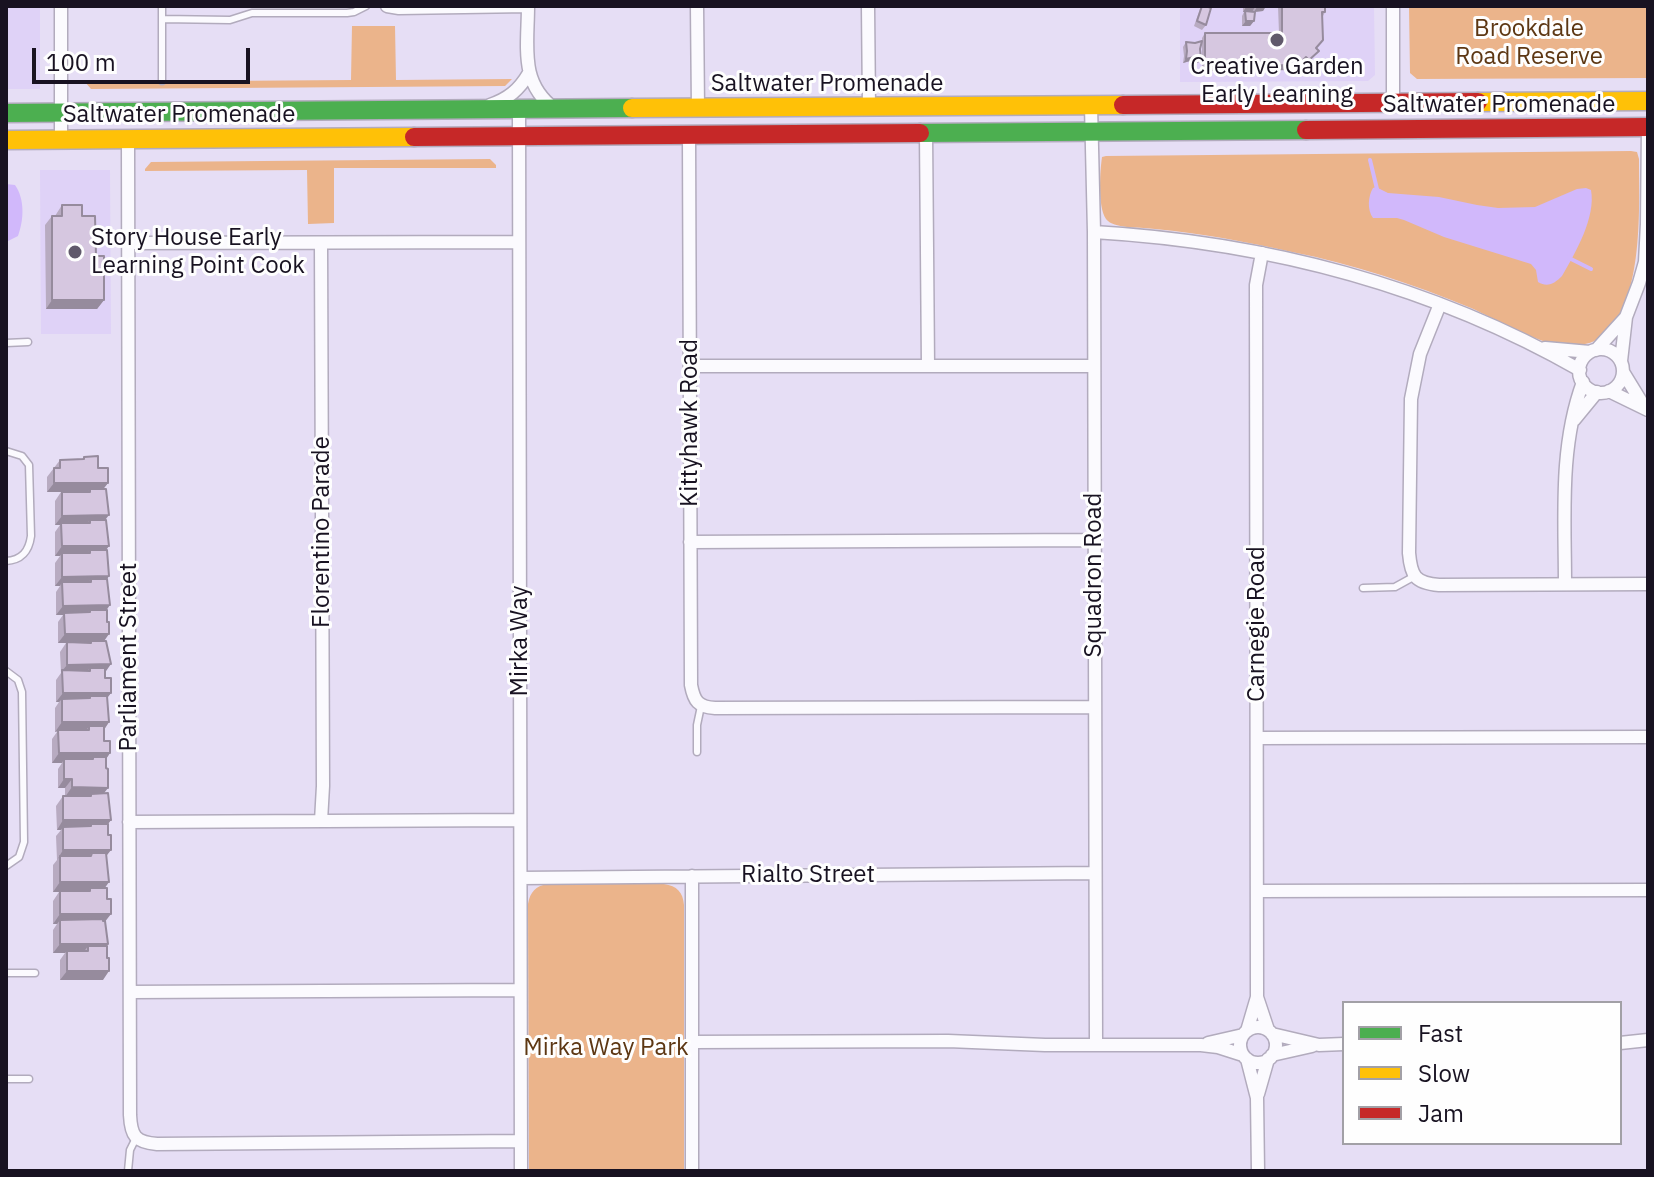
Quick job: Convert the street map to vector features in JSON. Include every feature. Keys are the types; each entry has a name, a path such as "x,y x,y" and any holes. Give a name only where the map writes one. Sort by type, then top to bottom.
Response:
{"street":[{"path":"61,6 61,140"},
{"path":"387,6 528,6 529,73 540,97 556,110"},
{"path":"697,6 698,109"},
{"path":"868,6 869,107"},
{"path":"1373,130 1389,115 1393,104 1393,6"},
{"path":"476,110 511,95 529,73"},
{"name":"Saltwater Promenade","path":"6,113 1648,101"},
{"name":"Squadron Road","path":"1091,106 1096,1045"},
{"name":"Mirka Way","path":"519,110 521,1171"},
{"path":"1574,420 1603,391 1619,383 1626,317 1646,262 1648,127"},
{"name":"Saltwater Promenade","path":"6,140 1648,127"},
{"path":"926,134 928,366"},
{"name":"Kittyhawk Road","path":"689,135 691,685 695,701 701,706"},
{"name":"Parliament Street","path":"128,140 130,1115 131,1129 136,1138"},
{"path":"1094,232 1191,240 1351,274 1494,325 1538,347 1581,376 1592,390 1603,391 1646,409"},
{"path":"128,243 519,242"},
{"name":"Florentino Parade","path":"321,243 321,821"},
{"name":"Carnegie Road","path":"1245,1033 1257,997 1256,285 1262,253"},
{"path":"1440,304 1420,354 1411,399 1409,553 1415,576 1424,582 1439,585 1648,584"},
{"path":"1565,584 1565,466 1581,363 1626,317"},
{"path":"1538,347 1610,351 1646,409"},
{"path":"690,366 1094,366"},
{"path":"690,542 1094,540"},
{"path":"701,706 1095,707"},
{"path":"1257,738 1648,737"},
{"path":"129,822 520,820"},
{"name":"Rialto Street","path":"521,878 1095,873"},
{"path":"692,876 692,1171"},
{"path":"1257,891 1648,890"},
{"path":"130,992 520,990"},
{"name":"Carnegie Road","path":"1257,997 1270,1032"},
{"path":"1201,1045 1257,1027 1319,1045"},
{"path":"1257,1098 1275,1044 1270,1032"},
{"path":"1245,1033 1240,1045 1257,1098 1258,1171"},
{"path":"1622,1043 1648,1040"},
{"path":"692,1042 948,1041 1045,1045 1201,1045 1218,1047 1256,1062 1319,1045 1342,1044"},
{"path":"136,1138 157,1144 521,1141"}],"lane":[{"path":"162,6 162,81"},
{"path":"162,19 230,20 252,13 347,13 366,6"},
{"path":"6,343 28,342"},
{"path":"6,451 22,456 29,465 31,536 24,554 6,561"},
{"path":"1363,588 1395,587 1415,576"},
{"path":"6,671 18,680 22,692 24,827 22,853 16,861 6,866"},
{"name":"Kittyhawk Road","path":"697,752 701,706"},
{"path":"6,973 35,973"},
{"path":"6,1079 29,1079"},
{"name":"Parliament Street","path":"128,1171 130,1150 136,1138"}],"shaded area":[{"path":"6,6 40,6 40,89 6,89"},
{"name":"Creative Garden Early Learning","path":"1180,6 1374,6 1375,75 1368,81 1180,82"},
{"name":"Story House Early Learning Point Cook","path":"40,170 110,170 111,334 41,334"},
{"path":"6,184 15,185 21,197 22,210 18,236 6,242"},
{"path":"1376,187 1388,193 1439,197 1498,208 1535,207 1586,188 1591,190 1592,200 1584,234 1567,267 1557,281 1545,285 1538,282 1536,270 1531,264 1444,237 1404,220 1373,218 1369,199"}],"green space":[{"name":"Brookdale Road Reserve","path":"1409,6 1648,6 1648,78 1417,79 1410,73"},
{"path":"352,26 395,26 396,80 512,79 505,86 91,89 85,82 351,80"},
{"path":"1637,152 1639,159 1639,179 1636,257 1631,284 1612,326 1596,340 1578,345 1540,340 1449,299 1338,262 1224,238 1112,224 1105,216 1101,200 1101,163 1102,157 1106,156"},
{"path":"490,159 496,168 334,168 334,223 308,224 307,170 145,171 151,162"},
{"name":"Mirka Way Park","path":"547,884 664,884 681,893 684,905 684,1171 529,1171 528,904 534,890"}],"building":[{"path":"1202,6 1211,8 1206,25 1197,21"},
{"path":"1282,6 1325,6 1325,12 1322,12 1323,40 1316,48 1319,51 1309,60 1306,57 1298,65 1205,66 1205,33 1282,33"},
{"path":"1245,11 1255,12 1254,21 1246,21"},
{"path":"1202,41 1201,58 1186,59 1186,42"},
{"path":"62,205 82,205 82,216 95,216 96,256 104,256 104,300 52,300 52,216 62,216"},
{"path":"98,456 98,468 108,468 108,483 54,483 54,468 60,468 60,460"},
{"path":"90,489 106,489 109,515 62,516 62,492 90,492"},
{"path":"90,520 106,520 109,546 62,546 61,523 90,523"},
{"path":"90,550 107,550 109,576 62,577 62,553 90,553"},
{"path":"91,579 107,579 110,605 63,606 62,582 91,582"},
{"path":"107,610 109,634 65,634 64,613"},
{"path":"106,641 111,664 67,665 67,642"},
{"path":"90,668 105,668 105,678 111,678 111,693 63,693 62,670 90,671"},
{"path":"107,696 109,722 62,722 62,699"},
{"path":"89,726 104,726 104,741 110,741 110,753 59,753 58,730 89,730"},
{"path":"106,757 108,788 72,787 72,779 64,779 64,759"},
{"path":"108,793 111,820 63,820 63,796"},
{"path":"108,824 111,850 63,850 63,827"},
{"path":"92,853 106,853 109,882 60,882 60,856 91,856"},
{"path":"90,888 107,888 111,914 60,914 60,891 90,891"},
{"path":"103,919 108,944 60,944 60,920"},
{"path":"88,946 107,946 109,971 67,971 67,951 88,951"}],"waterway":[{"path":"1370,160 1377,189"},
{"path":"1567,257 1591,269"}],"traffic: fast":[{"path":"6,113 632,108"},
{"path":"920,133 1306,130"}],"traffic: slow":[{"path":"1478,102 1648,101"},
{"path":"632,108 1123,105"},
{"path":"6,140 414,137"}],"traffic: jam":[{"path":"1123,105 1478,102"},
{"path":"1306,130 1648,127"},
{"path":"414,137 920,133"}],"place":[{"name":"Creative Garden Early Learning","path":"1277,40"},
{"name":"Story House Early Learning Point Cook","path":"75,252"}]}
